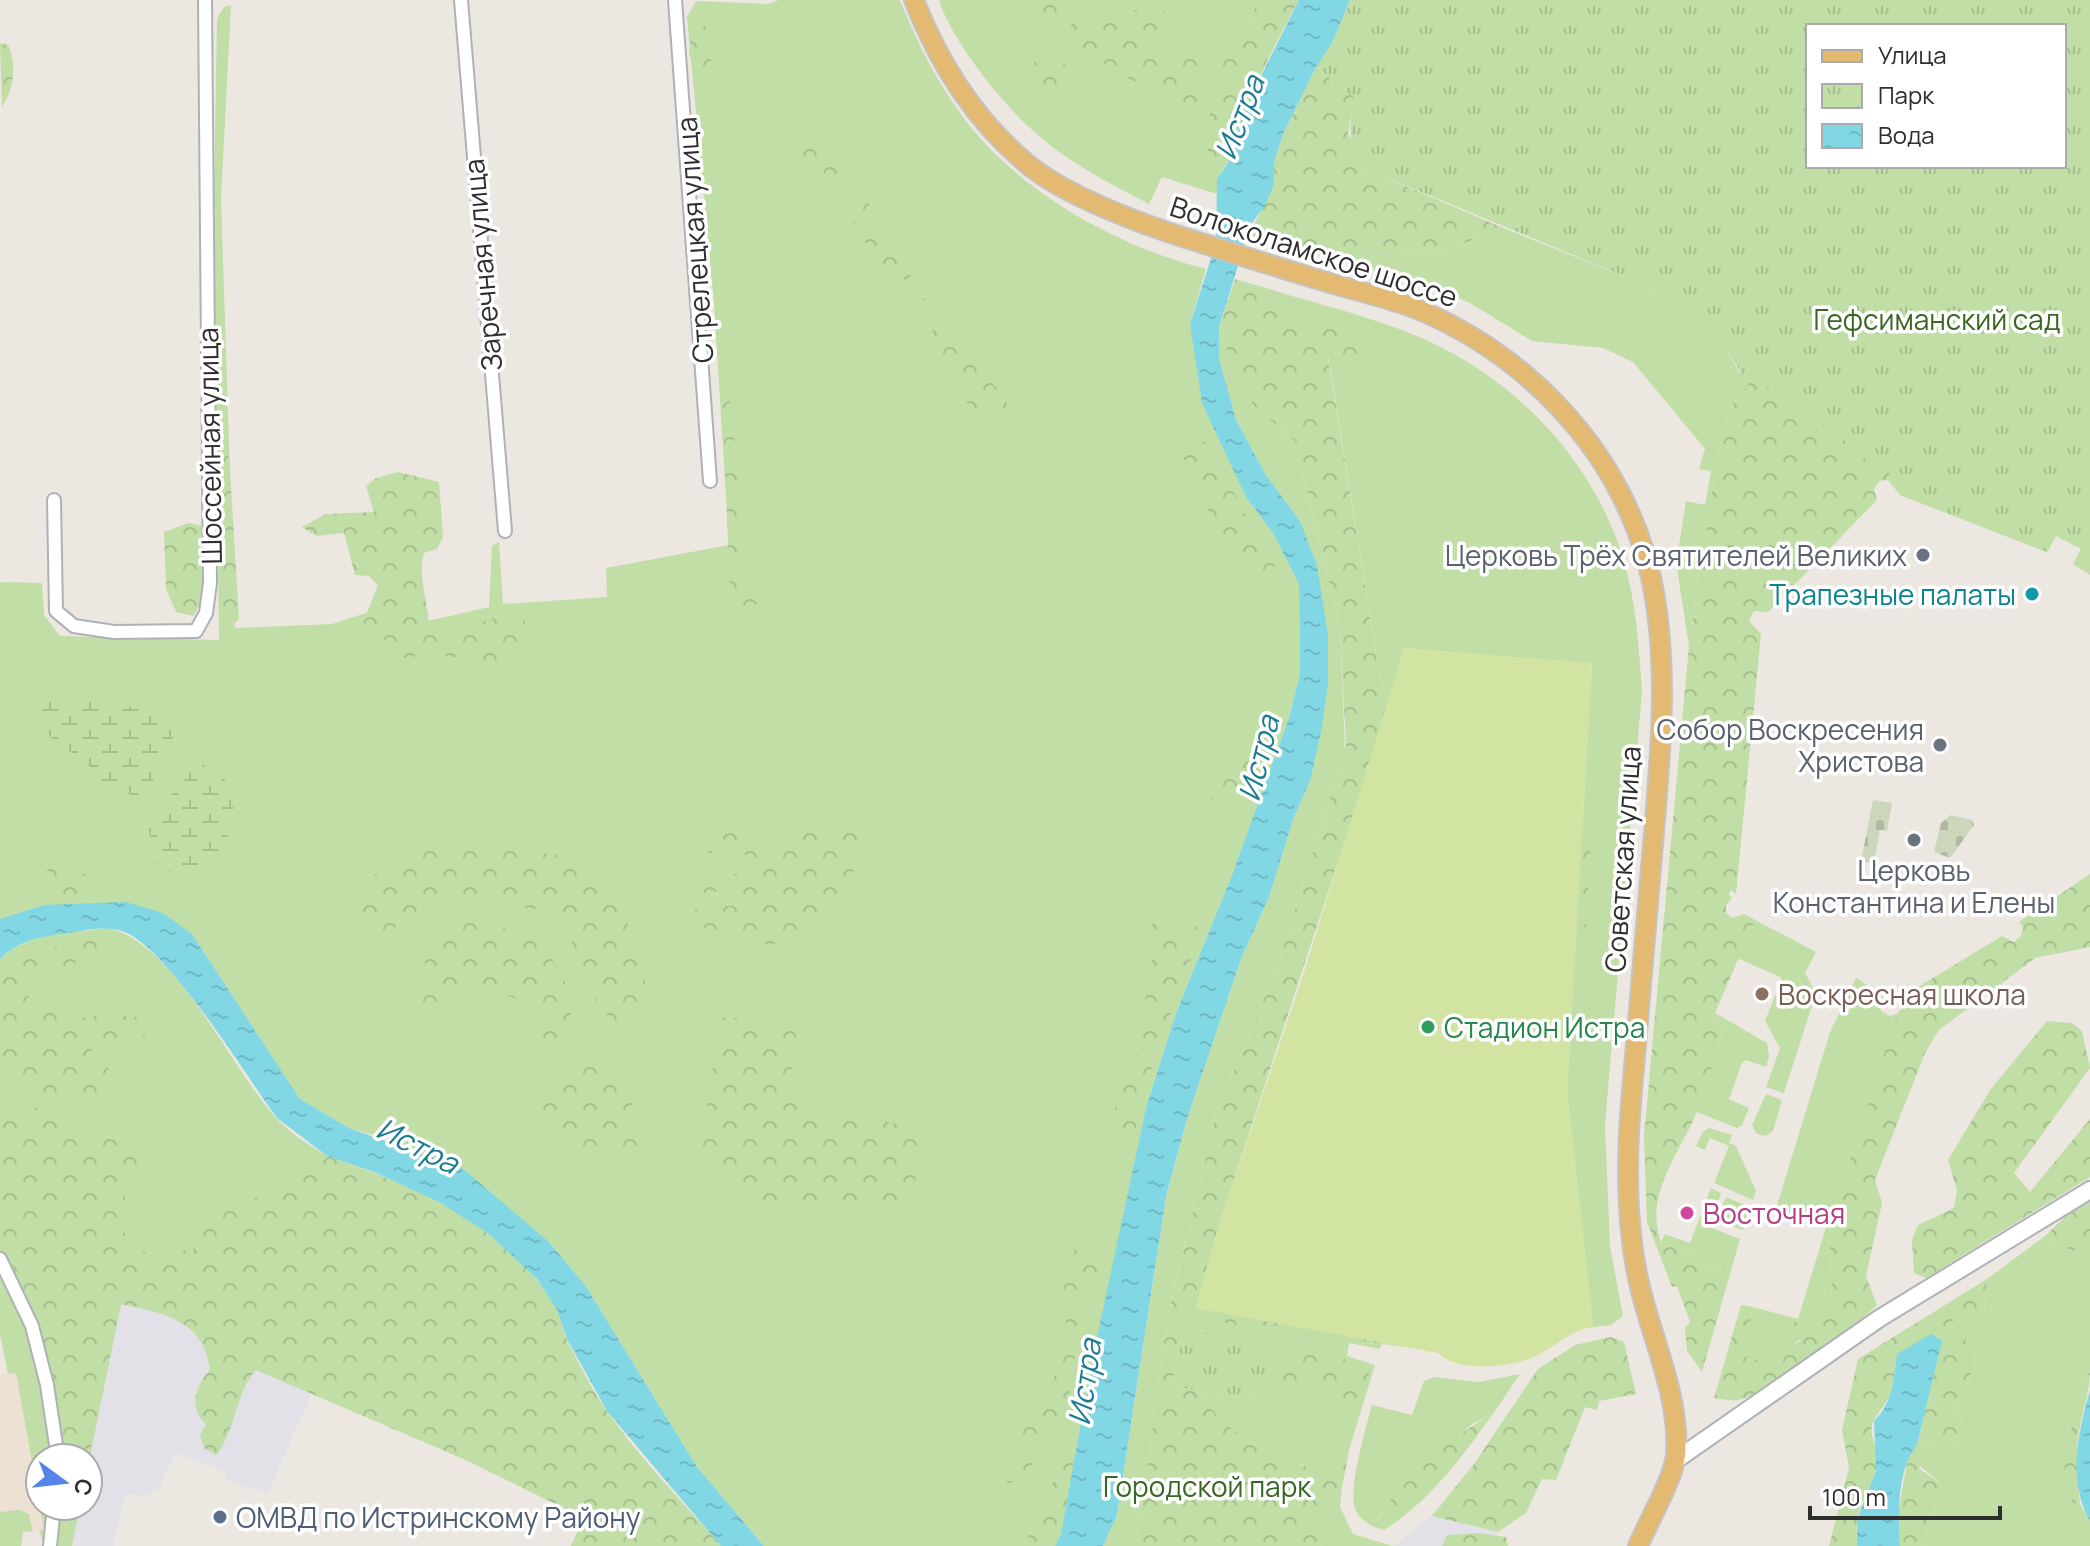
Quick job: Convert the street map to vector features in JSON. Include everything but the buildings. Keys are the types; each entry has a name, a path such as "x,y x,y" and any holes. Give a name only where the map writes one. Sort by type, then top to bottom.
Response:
{"main road":[{"name":"Волоколамское шоссе","path":"914,0 931,42 959,89 1026,164 1094,202 1153,228 1417,309 1461,330 1526,374 1577,425 1619,489 1645,554 1657,626 1662,690"},
{"name":"Советская улица","path":"1638,1546 1676,1460 1675,1420 1640,1288 1632,1242 1629,1127 1656,806 1662,690"},
{"path":"1676,1460 1880,1318 2090,1190"}],"street":[{"path":"198,0 205,0"},
{"name":"Шоссейная улица","path":"54,500 56,611 74,626 114,632 196,631 206,613 210,583 205,0"},
{"name":"Заречная улица","path":"461,0 505,531"},
{"name":"Стрелецкая улица","path":"675,0 710,481"},
{"path":"0,1259 32,1326 47,1385 56,1442"},
{"path":"50,1546 52,1522"}],"shaded area":[{"path":"120,1304 171,1315 311,1395 268,1493 226,1480 224,1471 175,1453 159,1489 143,1496 126,1493 113,1546 71,1546 76,1522 104,1522 104,1442 91,1442"},
{"path":"16,1373 28,1442 24,1442 24,1522 43,1522 44,1529 33,1532 0,1529 0,1375"},
{"path":"1432,1516 1498,1532 1491,1546 1393,1546"}],"green space":[{"path":"779,0 900,0 924,54 944,89 967,123 1002,161 1084,220 1144,249 1206,269 1190,324 1230,459 1246,497 1273,533 1299,584 1300,674 1289,718 1232,875 1175,1016 1146,1108 1077,1447 1062,1452 1048,1497 1023,1546 764,1546 697,1467 585,1285 549,1242 392,1140 349,1128 300,1099 192,934 0,919 0,582 42,583 44,615 60,636 219,640 214,197 217,19 224,7 231,5 221,198 235,628 332,624 366,613 371,634 489,607 492,546 499,542 503,604 607,597 606,568 729,545 714,303 687,17 696,1 767,4"},
{"path":"939,0 1258,0 1257,8 1229,45 1209,157 1224,167 1217,179 1217,194 1162,177 1149,204 1075,163 1035,133 998,94 961,45"},
{"path":"1023,0 1051,0 1062,12 1062,26 1055,36 1046,37 1036,14"},
{"path":"1258,0 1299,0 1254,90 1224,167 1209,157 1212,102 1228,47 1253,13"},
{"name":"Гефсиманский сад","path":"1350,0 2090,0 2090,575 2073,564 2081,549 2056,536 2047,552 1900,495 1888,479 1890,472 1869,463 1834,431 1741,373 1723,344 1643,284 1366,169 1352,143 1351,118 1355,98 1316,67 1332,43"},
{"path":"1158,6 1168,14 1169,27 1162,38 1150,40 1144,52 1155,56 1168,53 1205,56 1206,70 1197,79 1186,79 1197,90 1199,102 1186,107 1165,92 1124,77 1105,64 1092,67 1068,39 1073,13 1112,14"},
{"path":"700,24 709,28 713,49 711,61 697,78 689,53 691,31"},
{"path":"0,43 8,45 13,68 12,85 2,107"},
{"path":"1060,54 1070,75 1066,97 1053,98 1040,90 1031,73 1035,61 1047,55"},
{"path":"1316,67 1355,98 1348,133 1366,169 1501,227 1442,253 1355,255 1303,250 1249,235 1274,184 1274,163 1283,134"},
{"path":"807,146 828,153 844,175 840,183 799,157"},
{"path":"844,197 865,197 897,256 913,267 910,277 893,285 882,281 855,224 836,208"},
{"path":"1501,227 1643,284 1723,344 1739,372 1752,379 1731,406 1715,470 1689,646 1674,549 1679,546 1686,501 1705,505 1711,471 1699,469 1705,449 1633,362 1603,348 1532,341 1470,303 1442,291 1303,250 1355,255 1442,253"},
{"path":"1235,279 1263,287 1271,300 1292,320 1298,333 1320,339 1328,324 1339,324 1352,327 1364,336 1356,356 1334,360 1328,357 1386,715 1220,1222 1195,1312 1170,1307 1216,1115 1279,961 1346,747 1340,626 1295,441 1253,405 1228,355 1219,327"},
{"path":"1263,287 1407,332 1452,353 1509,391 1557,439 1578,466 1596,495 1623,558 1634,607 1642,691 1605,1125 1610,1246 1623,1316 1611,1325 1593,1327 1567,1091 1592,664 1404,648 1386,715 1326,341 1298,333 1287,314 1267,299"},
{"path":"920,295 930,303 952,342 972,355 1014,413 1005,422 981,417 970,408 943,363 931,326 914,308"},
{"path":"1219,327 1228,355 1253,405 1295,441 1340,626 1345,751 1279,961 1216,1115 1170,1306 1382,1342 1380,1349 1349,1343 1347,1356 1375,1365 1349,1450 1322,1472 1266,1451 1224,1422 1196,1390 1265,1402 1166,1327 1137,1546 1103,1546 1117,1515 1166,1198 1186,1122 1241,959 1269,897 1294,817 1310,781 1328,685 1300,521 1266,475 1236,420 1219,358"},
{"path":"1752,379 2067,513 2047,552 1900,495 1888,480 1879,481 1874,489 1877,500 1768,612 1754,611 1749,621 1761,634 1736,894 1731,890 1729,894 1732,898 1726,905 1726,913 1732,918 1744,914 1755,920 1715,1013 1723,1030 1696,1114 1665,1176 1657,1208 1661,1242 1730,1274 1702,1372 1687,1351 1685,1328 1690,1322 1677,1286 1672,1287 1647,1222 1644,1136 1689,646 1715,470 1731,406"},
{"path":"728,388 743,511 738,555 746,577 763,588 767,599 755,605 735,606 730,594 722,392"},
{"path":"1198,434 1216,457 1245,515 1262,530 1275,565 1267,575 1254,578 1238,568 1238,555 1212,535 1206,496 1176,446 1184,436"},
{"path":"229,455 239,619 231,627 220,618 219,457"},
{"path":"398,472 439,482 443,537 437,549 424,553 422,561 429,625 437,634 499,617 524,618 530,652 504,661 438,655 407,658 389,655 387,641 363,634 364,620 378,585 369,576 355,575 344,533 316,536 302,527 326,514 374,512 366,486 376,478"},
{"path":"188,523 202,526 207,561 206,583 193,616 176,612 166,589 164,532"},
{"name":"Стадион Истра","path":"1404,648 1592,663 1567,1091 1593,1327 1572,1334 1538,1355 1514,1363 1486,1366 1458,1364 1438,1353 1195,1308 1220,1222 1307,963"},
{"path":"56,698 108,700 172,719 178,727 154,779 138,798 107,783 95,783 96,771 41,730 36,718 42,701"},
{"path":"1255,757 1268,761 1270,773 1250,798 1237,792 1212,799 1206,786 1213,774"},
{"path":"195,760 204,765 219,790 215,771 237,791 225,850 206,871 167,871 153,861 148,822 189,774"},
{"path":"1873,800 1892,803 1887,831 1880,830 1874,864 1861,861"},
{"path":"1951,815 1972,820 1974,825 1950,858 1934,852 1941,823"},
{"path":"814,830 851,830 859,840 860,854 850,861 854,871 853,884 829,910 821,929 772,945 714,937 690,916 700,906 740,906 742,894 734,883 710,894 685,888 701,874 728,878 751,865 745,854 735,846 710,853 698,849 706,841 716,836 737,834 759,839 779,849"},
{"path":"1581,839 1590,852 1586,927 1572,929"},
{"path":"454,840 577,858 596,871 644,951 645,982 638,1016 628,1025 615,1025 596,1001 571,940 537,909 441,898 428,901 402,924 376,937 357,927 354,899 374,875 409,852"},
{"path":"65,861 80,867 86,882 80,897 65,903 50,897 44,882 50,867"},
{"path":"2090,874 2090,947 2035,958 1939,1030 1925,1053 1875,1180 1882,1203 1866,1276 1877,1305 1830,1344 1771,1386 1738,1400 1714,1398 1741,1305 1753,1307 1744,1356 1769,1364 1801,1340 1785,1337 1788,1322 1812,1322 1832,1300 1829,1226 1897,1014 1909,1000 1905,995 2002,936 2014,942 2021,936 2023,927 2019,922"},
{"path":"1163,919 1182,937 1200,923 1204,935 1196,946 1155,1056 1135,1131 1115,1136 1109,1125 1116,1106 1119,1079 1139,1051 1146,996 1156,974 1145,942 1145,928"},
{"path":"1755,920 1816,952 1805,973 1816,993 1784,1093 1766,1087 1780,1048 1765,1021 1782,978 1737,958"},
{"path":"464,922 492,925 539,938 562,976 571,1004 568,1025 557,1042 548,1049 537,1053 528,1044 540,1020 536,1007 500,992 461,993 421,1009 420,995 427,984 424,956 452,928"},
{"path":"108,928 133,938 156,957 200,1010 277,1119 327,1156 723,1546 571,1546 584,1518 171,1315 121,1304 93,1442 28,1442 16,1373 8,1374 0,1334 0,959 23,943 65,933"},
{"path":"102,939 108,949 97,957 35,974 12,991 28,996 64,1021 100,1015 139,1017 146,1029 143,1042 130,1046 94,1047 88,1058 101,1058 116,1079 118,1093 95,1107 36,1091 11,1078 0,1050 0,972 27,951"},
{"path":"1856,978 1883,995 1879,1002 1881,1011 1889,1016 1897,1014 1894,1031 1829,1226 1832,1300 1796,1343 1769,1364 1743,1356 1753,1307 1798,1319 1826,1227 1775,1212 1830,1032"},
{"path":"1715,1013 1767,1043 1769,1056 1766,1067 1746,1060 1742,1063 1729,1099 1749,1108 1742,1125 1737,1128 1697,1112 1723,1031"},
{"path":"721,1017 798,1022 788,1102 926,1130 909,1211 758,1204 700,1146"},
{"path":"2047,1021 2072,1023 2082,1031 2090,1068 2014,1173 2030,1192 2090,1119 2090,1177 1926,1278 1914,1273 1912,1240 1918,1225 1954,1208 1957,1190 1948,1160 1990,1090"},
{"path":"590,1050 629,1093 646,1156 612,1155 578,1145 548,1127 528,1100"},
{"path":"1766,1094 1782,1100 1773,1131 1766,1136 1757,1134 1752,1125"},
{"path":"46,1104 59,1108 75,1130 125,1145 138,1161 143,1174 125,1194 125,1234 148,1255 193,1250 217,1207 275,1193 327,1156 392,1180 455,1211 512,1253 535,1278 555,1307 568,1342 607,1411 721,1546 571,1546 584,1518 475,1464 256,1370 249,1379 228,1435 216,1455 204,1448 200,1435 206,1424 195,1404 197,1390 210,1370 199,1340 179,1322 166,1316 121,1304 92,1442 58,1442 40,1326 18,1275 0,1247 0,1121"},
{"path":"1709,1128 1732,1135 1729,1143 1736,1146 1756,1191 1753,1200 1714,1183 1729,1146 1710,1138 1705,1150 1696,1146 1703,1132"},
{"path":"1711,1188 1721,1193 1709,1227 1740,1239 1730,1274 1661,1242 1665,1234 1690,1243"},
{"path":"1726,1197 1751,1208 1743,1230 1717,1221"},
{"path":"2090,1202 2090,1249 2072,1251 2045,1236 2067,1215"},
{"path":"2045,1236 2072,1251 2090,1249 2090,1369 2075,1406 2073,1503 2080,1504 2090,1521 2090,1546 1922,1546 1943,1485 1908,1456 1918,1442 1953,1444 1962,1415 1927,1403 1929,1396 1962,1404 1979,1344 1952,1338 1953,1311 1984,1314 1987,1279"},
{"path":"1086,1240 1098,1242 1100,1267 1083,1298 1068,1406 1060,1418 1029,1443 1031,1467 1024,1478 1010,1483 1000,1482 996,1469 1019,1454 1020,1442 996,1437 999,1423 1012,1417 1025,1419 1047,1397 1067,1345 1064,1273 1075,1249"},
{"path":"1987,1279 1984,1314 1953,1312 1952,1337 1979,1344 1962,1404 1929,1396 1941,1341 1895,1365 1893,1389 1872,1425 1877,1465 1859,1513 1857,1546 1829,1546 1849,1468 1842,1430 1858,1359"},
{"path":"1216,1303 1414,1348 1228,1324 1210,1315"},
{"name":"Городской парк","path":"1166,1327 1182,1329 1172,1386 1196,1390 1224,1422 1251,1443 1321,1472 1349,1450 1342,1488 1311,1521 1322,1546 1137,1546"},
{"path":"1182,1329 1275,1344 1265,1402 1172,1386"},
{"path":"1611,1337 1624,1342 1636,1394 1599,1401 1597,1410 1585,1407 1556,1480 1542,1479 1526,1513 1498,1532 1432,1516 1474,1464 1538,1369 1575,1345"},
{"path":"1291,1352 1332,1355 1367,1367 1370,1379 1365,1394 1349,1402 1276,1381 1271,1368"},
{"path":"2090,1369 2077,1445 2080,1504 2073,1503 2064,1472 2075,1406"},
{"path":"1520,1374 1493,1414 1472,1424 1431,1461 1379,1515 1374,1527 1361,1518 1354,1504 1354,1483 1372,1405 1412,1415 1424,1381 1434,1377 1479,1382"},
{"path":"1927,1403 1962,1415 1953,1444 1918,1442"},
{"path":"1493,1414 1457,1462 1416,1506 1384,1530 1374,1527 1394,1497 1426,1463 1461,1434"},
{"path":"1077,1447 1061,1534 1055,1546 1023,1546 1048,1497 1062,1452"},
{"path":"1908,1456 1918,1460 1920,1469 1943,1485 1922,1546 1900,1546 1899,1509"},
{"path":"1342,1488 1340,1507 1353,1534 1393,1546 1322,1546 1310,1521"},
{"path":"19,1510 24,1512 24,1522 31,1522 33,1532 23,1531 21,1546 0,1546 0,1512"},
{"path":"43,1522 77,1522 72,1546 45,1546 39,1531 44,1529"},
{"path":"1477,1533 1506,1537 1508,1546 1442,1546 1447,1535"}],"water":[{"path":"1299,0 1350,0 1332,43 1316,67 1283,134 1274,163 1274,184 1265,206 1251,224 1219,327 1219,358 1236,420 1266,475 1300,521 1317,565 1328,635 1328,685 1321,732 1310,781 1294,817 1269,897 1241,959 1186,1122 1166,1197 1117,1515 1103,1546 1055,1546 1061,1534 1092,1361 1146,1108 1175,1016 1232,875 1289,718 1300,674 1299,584 1273,533 1246,497 1202,403 1190,324 1216,243 1217,179 1232,156 1233,142 1248,102"},
{"path":"126,902 163,913 192,934 300,1099 349,1128 462,1168 549,1242 585,1285 697,1467 764,1546 721,1546 607,1411 567,1339 557,1310 537,1279 488,1233 439,1202 374,1172 327,1156 277,1118 182,985 140,941 122,931 94,929 31,940 0,959 0,919 44,905"},
{"path":"1931,1334 1942,1341 1917,1445 1910,1455 1902,1480 1900,1546 1857,1546 1857,1519 1876,1471 1874,1421 1889,1398 1897,1354"},
{"path":"2090,1390 2090,1521 2079,1490 2077,1456"}],"place":[{"name":"Церковь Трёх Святителей Великих","path":"1923,555"},
{"name":"Трапезные палаты","path":"2032,594"},
{"name":"Собор Воскресения Христова","path":"1940,745"},
{"name":"Церковь Константина и Елены","path":"1914,840"},
{"name":"Воскресная школа","path":"1762,994"},
{"name":"Стадион Истра","path":"1428,1027"},
{"name":"Восточная","path":"1687,1213"},
{"name":"ОМВД по Истринскому Району","path":"220,1517"}],"water label":[{"name":"Истра","path":"1239,117"},
{"name":"Истра","path":"1258,758"},
{"name":"Истра","path":"418,1145"},
{"name":"Истра","path":"1084,1382"}]}
